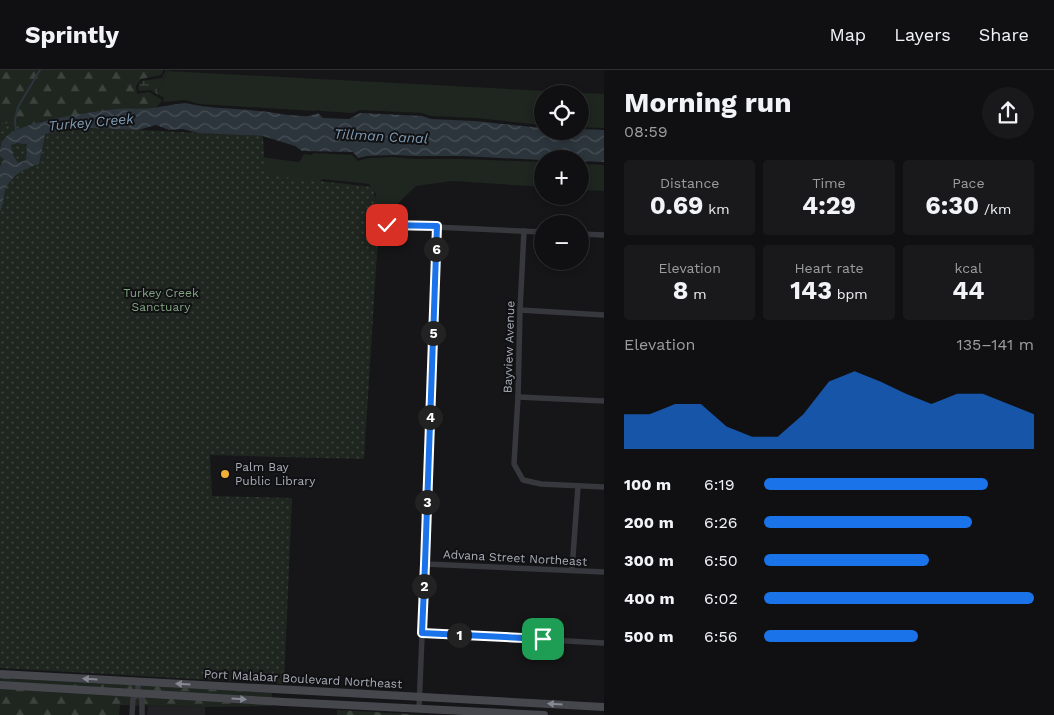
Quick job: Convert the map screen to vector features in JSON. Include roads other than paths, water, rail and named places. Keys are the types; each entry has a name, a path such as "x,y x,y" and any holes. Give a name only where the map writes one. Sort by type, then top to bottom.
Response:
{"street":[{"path":"370,224 534,232"},
{"path":"419,708 437,226"},
{"name":"Bayview Avenue","path":"524,231 514,464 523,480 541,484 578,486"},
{"path":"589,234 604,235"},
{"path":"520,310 604,315"},
{"path":"518,397 604,401"},
{"path":"572,570 578,486 604,487"},
{"name":"Advana Street Northeast","path":"425,564 604,572"},
{"path":"422,633 604,643"},
{"name":"Port Malabar Boulevard Northeast","path":"0,674 604,707"},
{"path":"138,681 138,693 142,699 142,715"},
{"name":"Port Malabar Boulevard Northeast","path":"0,685 544,715"},
{"path":"132,715 133,699 138,693"},
{"path":"335,704 336,693"}],"water":[{"path":"185,103 297,116 309,116 318,113 323,118 349,119 360,113 422,116 431,119 534,127 534,140 589,140 589,129 604,130 604,162 589,161 589,150 534,150 534,160 393,155 358,158 353,152 302,151 295,146 263,136 198,133 183,129 169,130 156,125 138,130 77,127 45,134 39,164 24,170 12,179 6,188 0,212 0,167 4,159 0,156 0,149 5,138 13,132 40,122 74,115 116,109 154,108","holes":["17,143 27,144 26,160 18,163 13,155 11,145"]}],"waterway":[{"path":"16,134 15,120 18,107 40,70"}],"place":[{"name":"Palm Bay Public Library","path":"225,474"}],"water label":[{"name":"Turkey Creek","path":"91,122"},
{"name":"Tillman Canal","path":"381,136"}],"park label":[{"name":"Turkey Creek Sanctuary","path":"161,300"}]}
